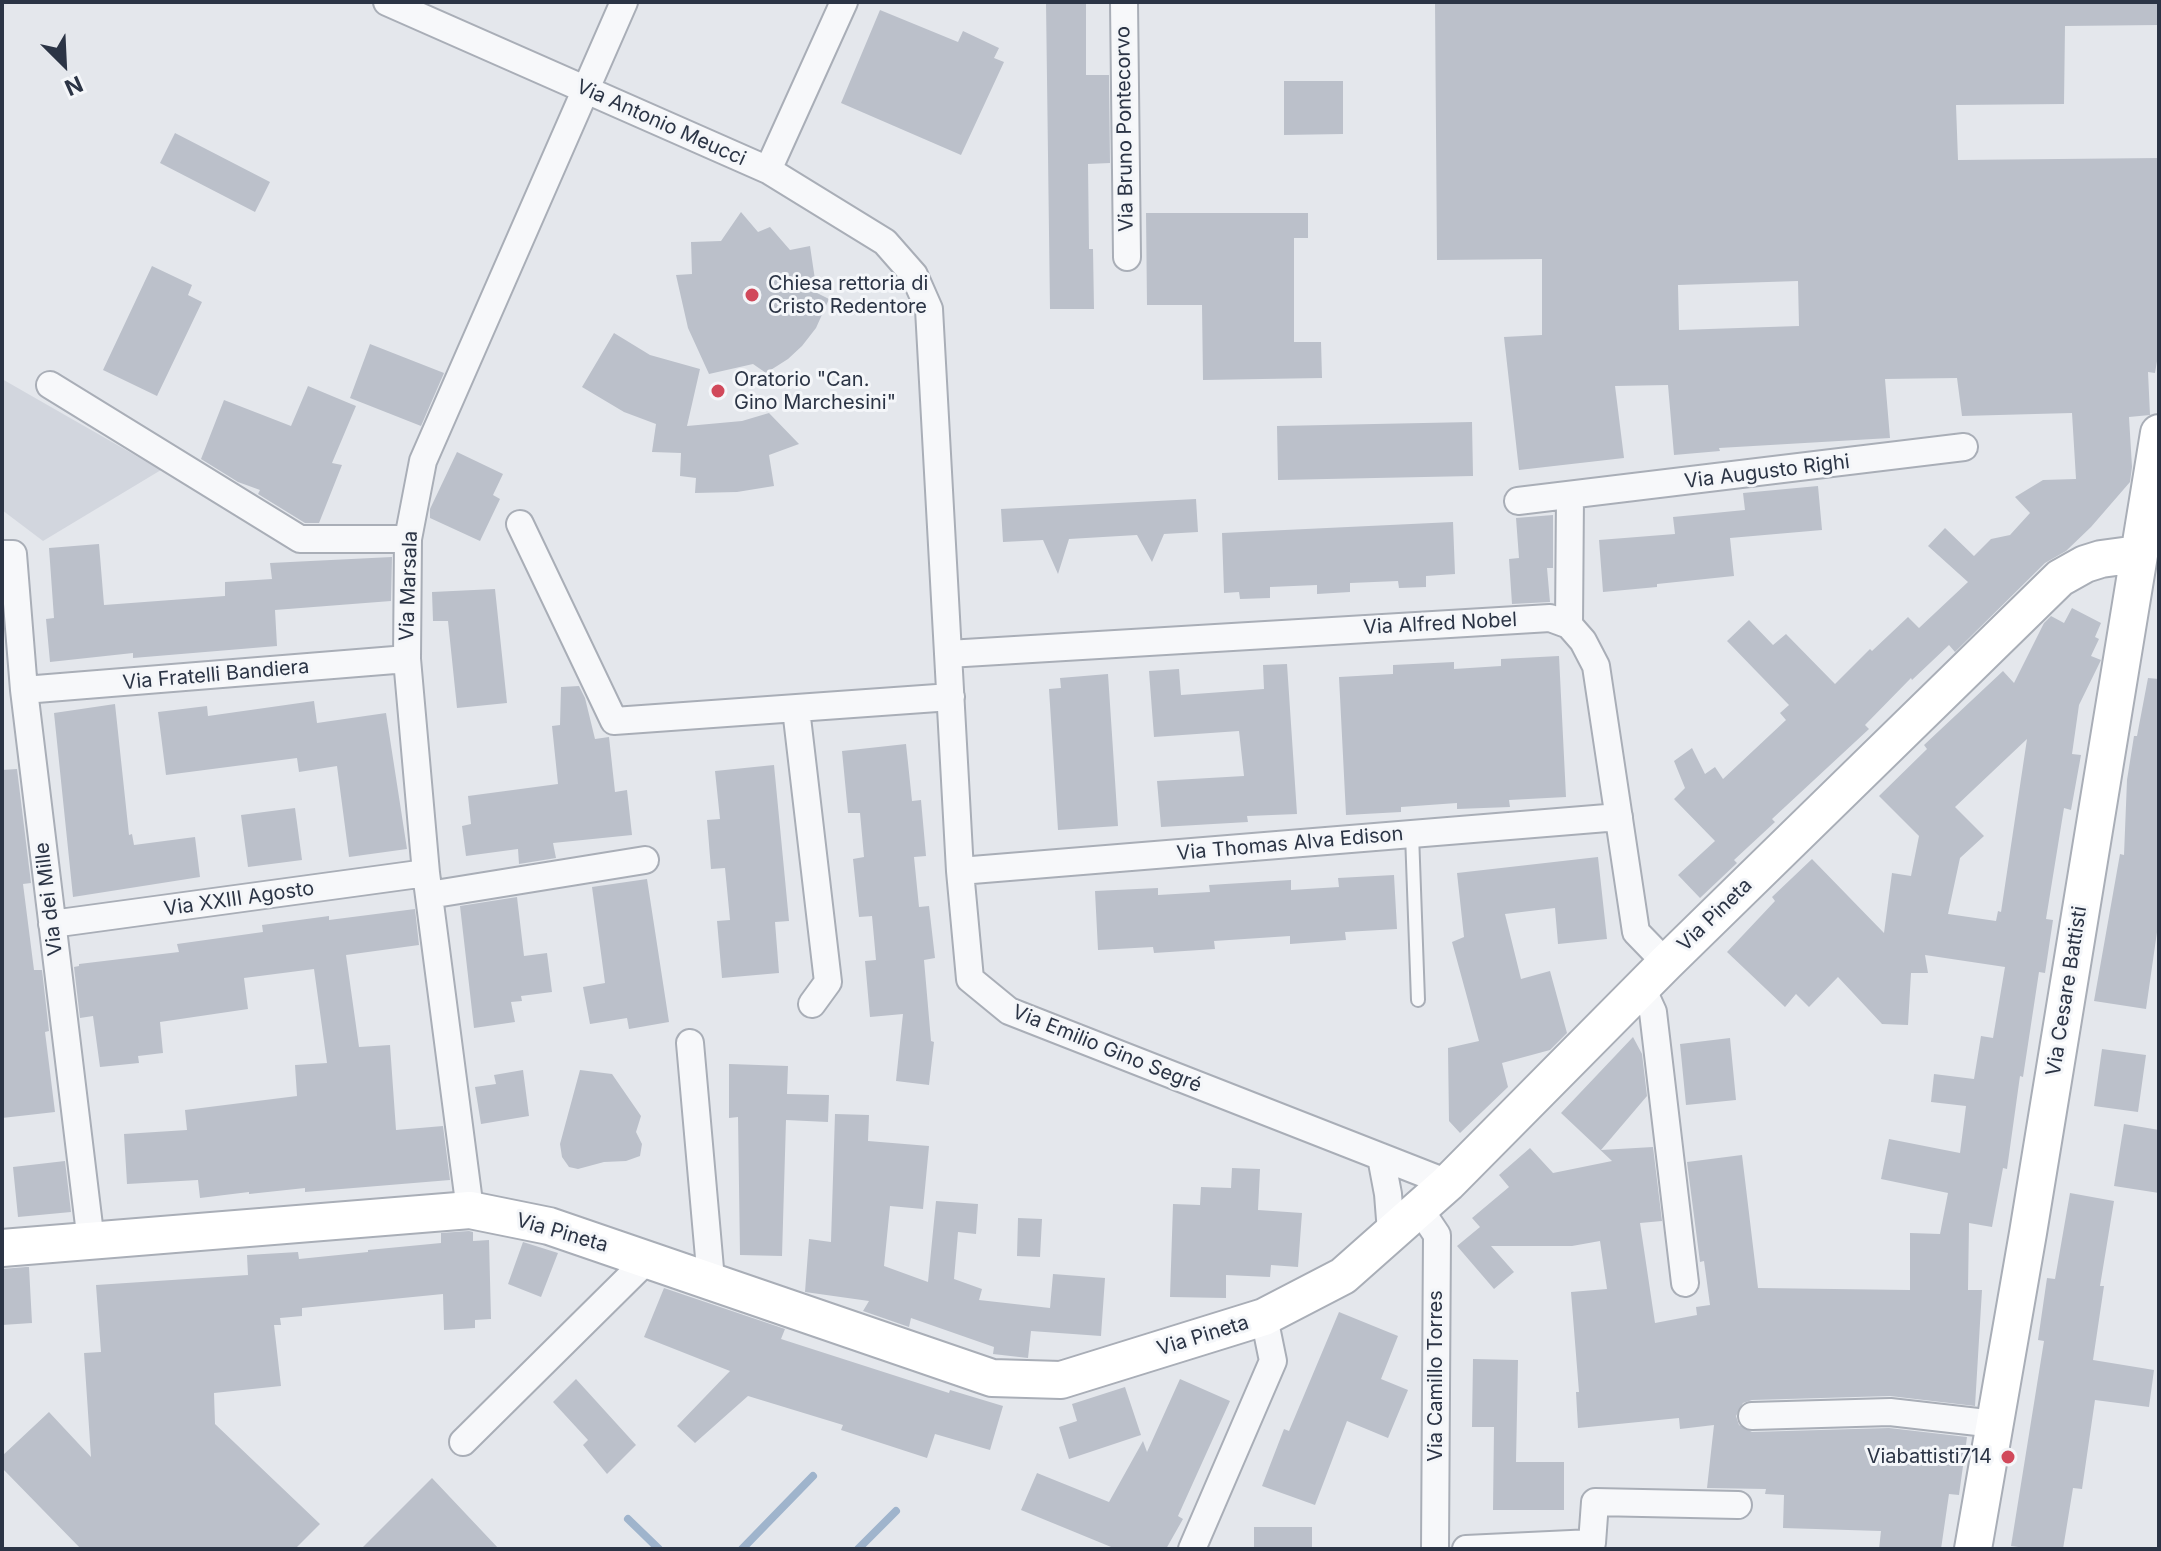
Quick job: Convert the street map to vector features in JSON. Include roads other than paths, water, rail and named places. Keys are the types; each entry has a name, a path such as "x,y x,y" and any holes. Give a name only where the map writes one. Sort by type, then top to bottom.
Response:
{"street":[{"name":"Via Antonio Meucci","path":"387,2 768,170 844,2"},
{"name":"Via Marsala","path":"470,1210 428,884 407,659 408,539 423,461 624,2"},
{"name":"Via Bruno Pontecorvo","path":"1124,2 1127,257"},
{"name":"Via Emilio Gino Segré","path":"768,170 885,242 914,275 929,309 960,871 970,979 1009,1011 1448,1183"},
{"path":"50,385 300,539 408,539"},
{"name":"Via Cesare Battisti","path":"1973,1549 2159,433"},
{"name":"Via Augusto Righi","path":"1518,501 1964,447"},
{"path":"1570,496 1569,625 1583,641 1596,666 1636,932 1654,975 1653,1012 1685,1283"},
{"path":"520,524 614,721 951,697"},
{"name":"Via dei Mille","path":"8,554 91,1242"},
{"name":"Via Pineta","path":"2,1248 470,1210 549,1226 992,1378 1061,1380 1264,1317 1343,1276 1448,1183 1654,975 2060,578 2093,561 2138,554"},
{"name":"Via Alfred Nobel","path":"948,654 1550,618 1569,625"},
{"name":"Via Fratelli Bandiera","path":"24,690 407,659"},
{"path":"796,709 828,982 812,1004"},
{"name":"Via Thomas Alva Edison","path":"960,871 1619,817"},
{"name":"Via XXIII Agosto","path":"52,924 645,860"},
{"path":"690,1043 711,1280"},
{"path":"1381,1157 1391,1232"},
{"name":"Via Camillo Torres","path":"1419,1208 1437,1235 1435,1549"},
{"path":"463,1442 648,1259"},
{"path":"1192,1549 1273,1361 1264,1317"},
{"path":"1752,1416 1890,1412 1995,1424"},
{"path":"1466,1549 1592,1543 1595,1502 1738,1505"}],"lane":[{"path":"1412,834 1418,1000"}],"waterway":[{"path":"742,1549 813,1476"},
{"path":"858,1549 896,1511"},
{"path":"628,1519 659,1549"}],"place":[{"name":"Chiesa rettoria di Cristo Redentore","path":"752,295"},
{"name":"Oratorio \"Can. Gino Marchesini\"","path":"718,391"},
{"name":"Viabattisti714","path":"2008,1457"}]}
